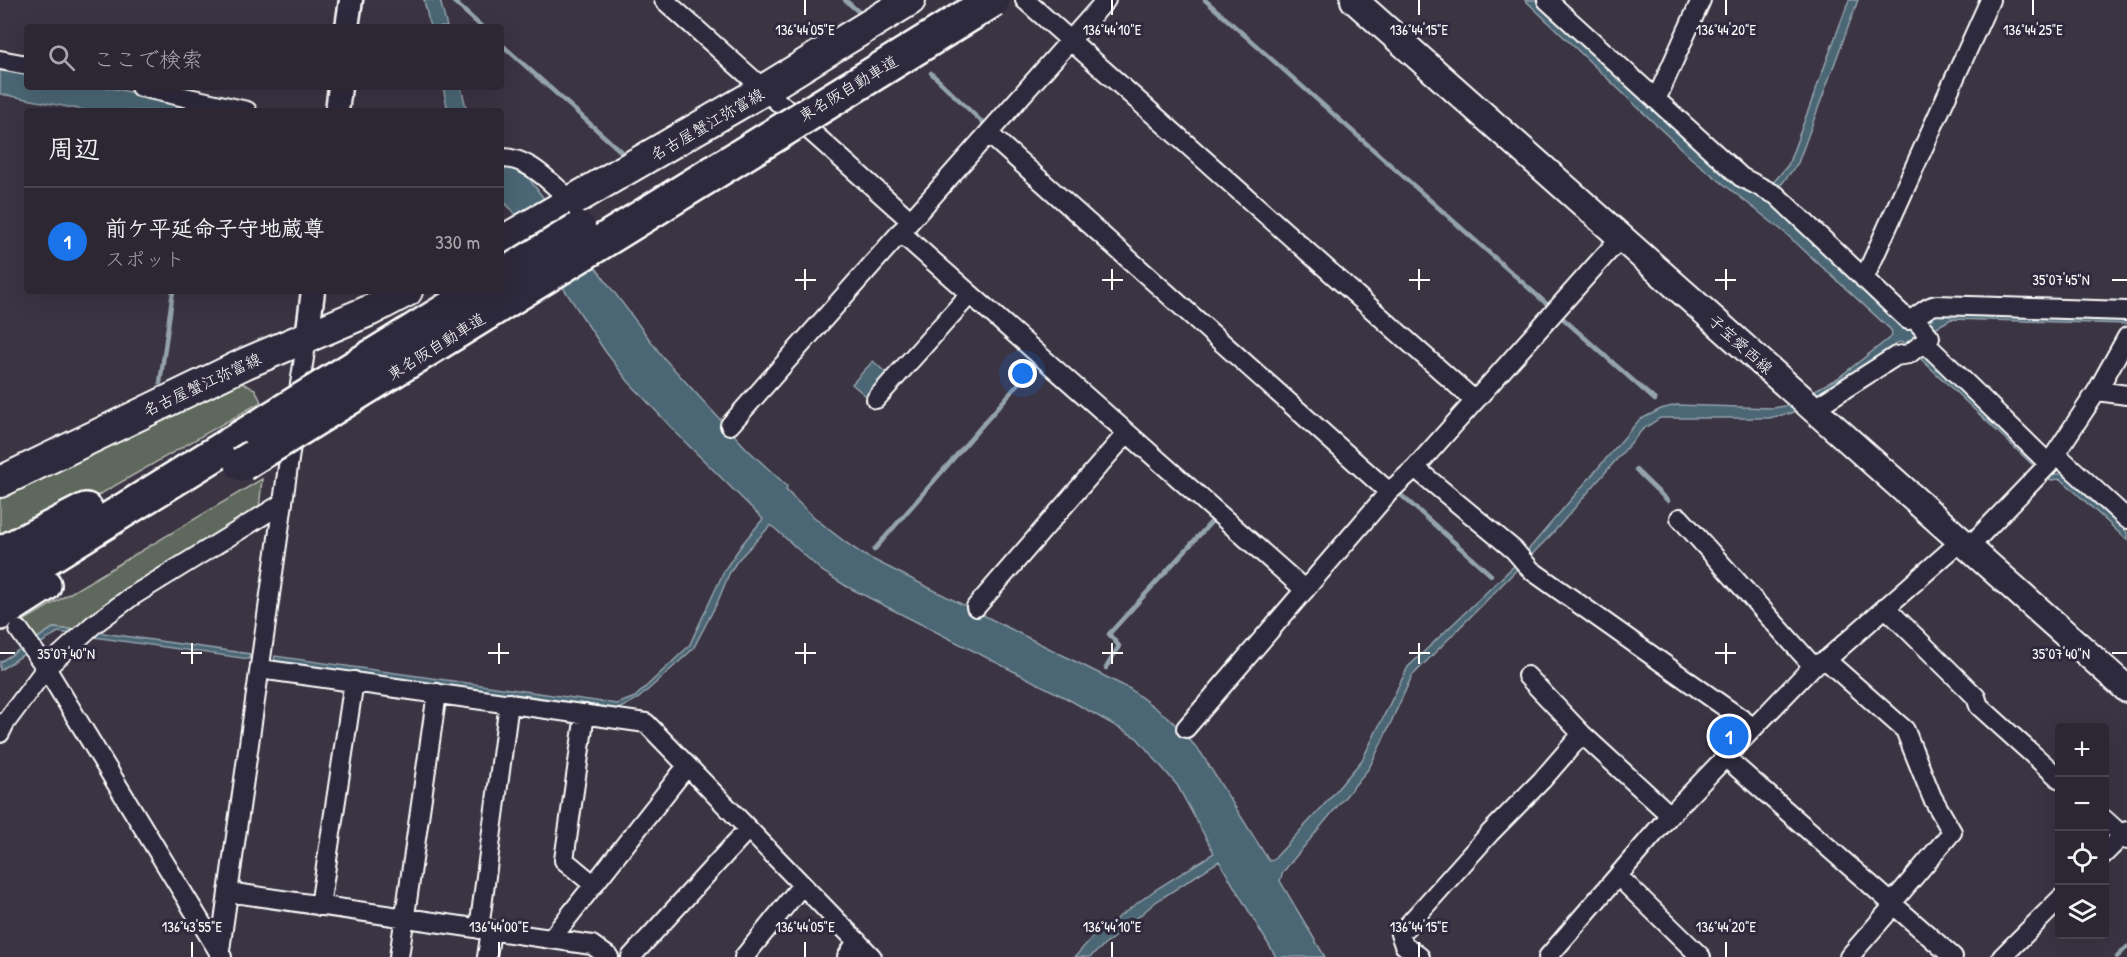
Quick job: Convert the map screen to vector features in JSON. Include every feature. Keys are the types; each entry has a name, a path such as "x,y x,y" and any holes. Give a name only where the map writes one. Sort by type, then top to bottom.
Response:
{"highway":[{"name":"東名阪自動車道","path":"504,275 950,0"},
{"name":"東名阪自動車道","path":"20,634 242,464 993,0"},
{"name":"東名阪自動車道","path":"0,587 256,420 469,297"},
{"path":"0,554 256,420"}],"main road":[{"name":"名古屋蟹江弥富線","path":"510,237 765,89 909,0"},
{"name":"子宝愛西線","path":"1354,0 1622,236 2127,689"},
{"name":"名古屋蟹江弥富線","path":"0,482 246,363 370,310 401,294"}],"street":[{"path":"347,24 351,0"},
{"path":"663,0 765,89 905,226 970,294 1305,590"},
{"path":"1025,0 1475,401"},
{"path":"730,425 1106,0"},
{"path":"1547,0 1741,177 1776,195 1908,320 1915,319 1931,306 1937,305 2127,311"},
{"path":"1656,100 1701,0"},
{"path":"1864,279 1990,0"},
{"path":"0,60 24,64"},
{"path":"153,90 234,108"},
{"path":"337,108 340,90"},
{"path":"989,134 1389,492"},
{"path":"504,158 511,158 529,165 568,205"},
{"path":"1185,728 1389,492 1415,468 1622,236"},
{"path":"220,956 313,294"},
{"path":"876,399 970,294"},
{"path":"1915,319 1926,338 2048,465 2127,519"},
{"path":"1548,957 1670,815 1753,727 1819,663 1964,545 2048,465 2097,391 2127,337"},
{"path":"1806,401 1896,356 1909,354 1926,338"},
{"path":"2097,391 2127,395"},
{"path":"976,607 1127,433"},
{"path":"1415,468 1523,561 1753,727"},
{"path":"0,734 5,723 46,668 86,631 131,597 283,503"},
{"path":"1680,518 1819,663 1905,730 1932,797 1952,832 1849,957"},
{"path":"1885,607 1976,697 1979,706 2058,777"},
{"path":"20,634 46,668 220,956"},
{"path":"260,669 646,723 872,957"},
{"path":"1527,676 1582,734 1670,815"},
{"path":"320,906 354,681"},
{"path":"399,957 437,693"},
{"path":"487,957 485,929 510,703"},
{"path":"585,714 564,860 594,885"},
{"path":"1420,957 1404,945 1401,934 1582,734"},
{"path":"1725,757 1953,957"},
{"path":"551,939 687,766"},
{"path":"2109,823 2126,836 2109,850"},
{"path":"631,957 748,830"},
{"path":"1618,876 1701,957"},
{"path":"744,957 802,885"},
{"path":"228,892 592,945 609,957"},
{"path":"2002,957 2055,904"},
{"path":"847,957 857,941"}],"green space":[{"path":"239,382 255,389 261,402 69,512 0,545 0,494"},
{"path":"262,479 259,510 80,630 53,628 33,641 20,623"}],"water":[{"path":"424,0 440,0 446,24 429,24"},
{"path":"1525,0 1539,0 1735,181 1772,184 1788,165 1849,0 1858,0 1798,163 1777,190 1904,325 1933,310 2127,313 2127,324 1951,319 1921,336 2051,474 2063,474 2074,482 2127,532 2127,540 2061,479 2051,480 2036,468 1904,343 1899,342 1826,393 1792,413 1769,418 1660,418 1642,430 1552,534 1412,676 1369,768 1283,872 1280,881 1325,957 1276,957 1219,861 1157,901 1090,957 1075,957 1093,936 1155,890 1214,853 1177,785 1137,738 1066,698 846,586 822,571 771,525 737,561 693,649 639,698 617,710 274,661 275,656 617,704 635,697 689,646 725,569 763,519 682,439 628,381 605,351 512,210 504,203 504,166 515,167 527,176 662,356 747,449 787,486 786,490 804,508 864,555 1130,689 1170,719 1201,753 1269,861 1273,860 1362,760 1408,667 1516,564 1639,420 1661,409 1676,405 1773,408 1785,406 1838,378 1892,336 1891,330 1784,232 1692,159"},
{"path":"0,65 24,70 24,90 120,90 206,108 73,108 0,94"},
{"path":"444,90 462,90 466,108 447,108"},
{"path":"873,361 887,374 867,397 852,384"},
{"path":"53,628 250,654 249,659 58,632 0,670 0,662"}],"waterway":[{"path":"452,0 479,24"},
{"path":"845,0 859,12"},
{"path":"1205,0 1549,306"},
{"path":"504,47 626,156"},
{"path":"931,73 985,125"},
{"path":"160,383 173,294"},
{"path":"1559,315 1655,400"},
{"path":"874,550 1039,360"},
{"path":"1636,470 1668,501"},
{"path":"1401,495 1491,575"},
{"path":"1106,668 1119,646 1109,634 1214,519"},
{"path":"2117,957 2127,947"}],"place":[{"name":"前ケ平延命子守地蔵尊","path":"1729,736"}]}
